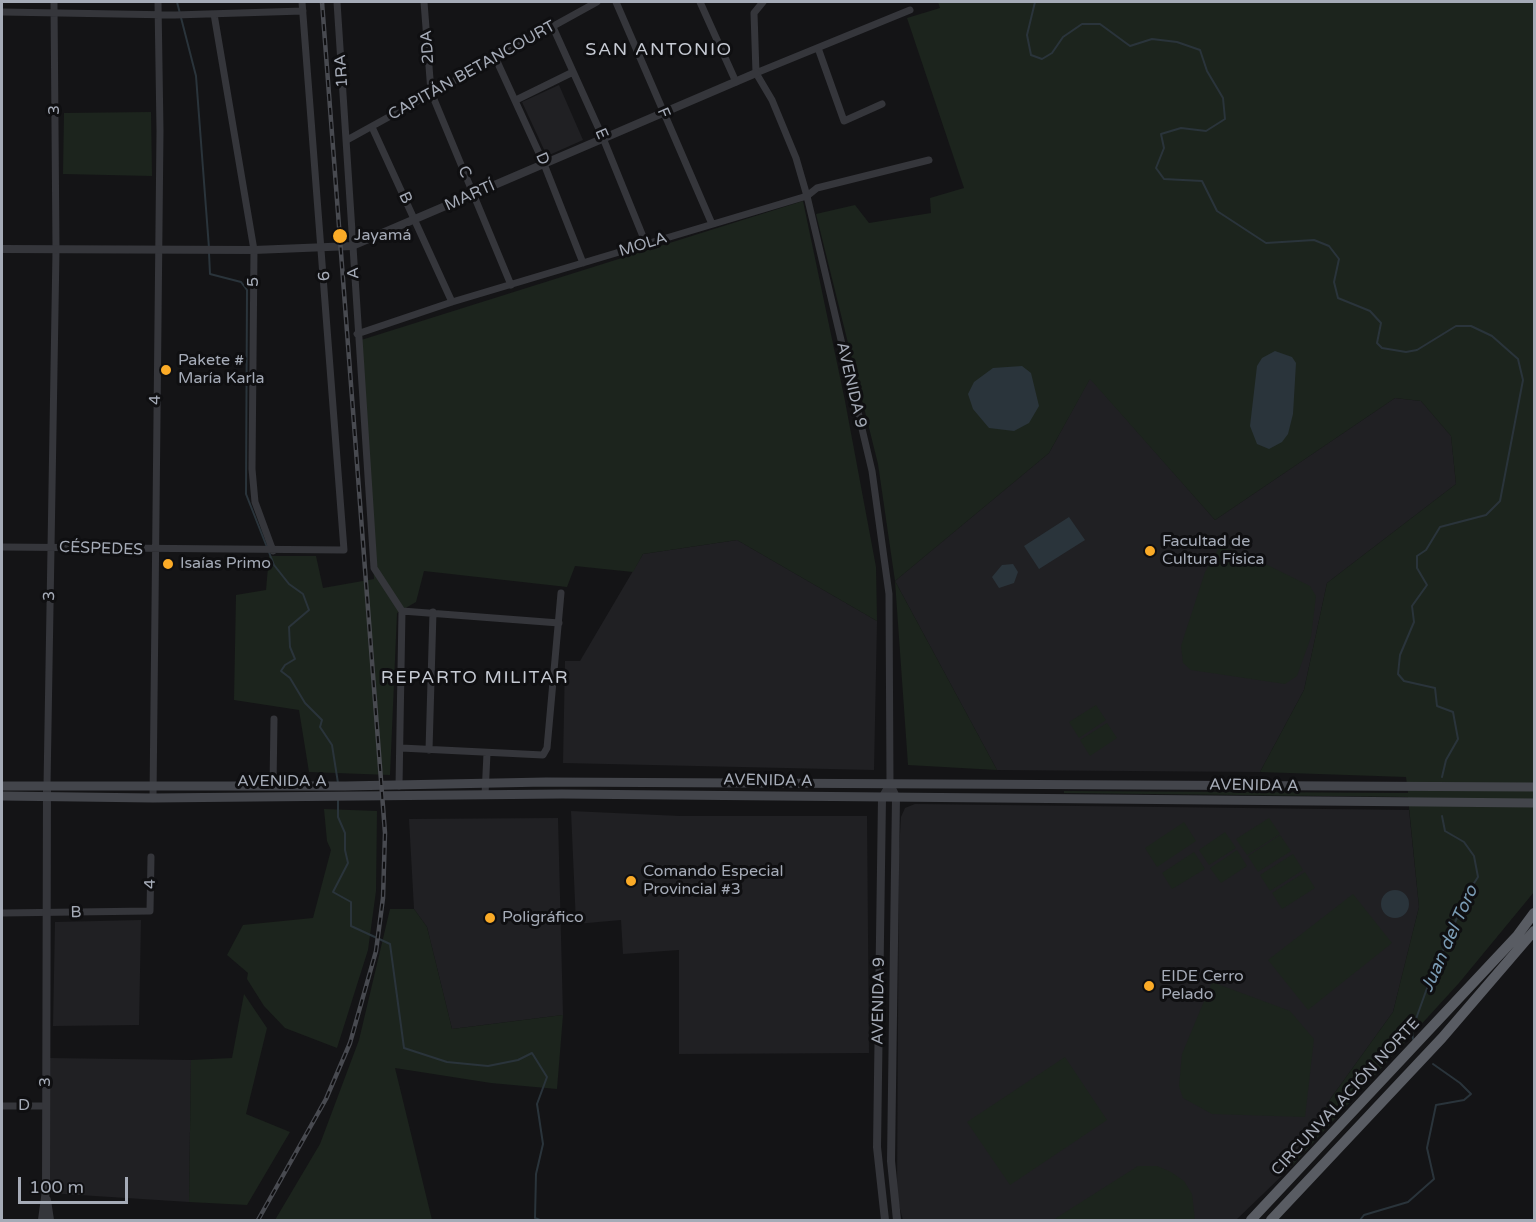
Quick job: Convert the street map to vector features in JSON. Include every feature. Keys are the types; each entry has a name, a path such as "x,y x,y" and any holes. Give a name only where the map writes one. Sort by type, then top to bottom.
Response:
{"highway":[{"name":"CIRCUNVALACIÓN NORTE","path":"1251,1221 1517,936 1534,913"},
{"name":"CIRCUNVALACIÓN NORTE","path":"1271,1221 1442,1038 1534,931"}],"main road":[{"name":"AVENIDA A","path":"2,786 153,798 331,797 345,791 485,782 1534,787"},
{"path":"1036,784 1046,799"},
{"name":"AVENIDA A","path":"2,796 46,791 153,787 331,786 345,791 485,795 1534,803"}],"street":[{"name":"3","path":"42,1221 46,1190 46,791 56,250 54,2"},
{"name":"4","path":"153,798 160,131 158,2"},
{"name":"6","path":"302,2 323,248 344,550"},
{"name":"1RA","path":"337,2 347,140"},
{"name":"2DA","path":"424,2 431,92"},
{"name":"CAPITÁN BETANCOURT","path":"347,140 597,2"},
{"name":"F","path":"616,2 712,224"},
{"path":"700,2 736,82"},
{"name":"AVENIDA 9","path":"763,2 754,13 756,73 772,100 792,148 807,196 872,471 889,594 890,784 896,797 891,1161 897,1221"},
{"name":"MARTÍ","path":"2,249 254,250 352,246 416,221 756,73 910,10"},
{"path":"2,12 175,15 303,11"},
{"name":"5","path":"214,14 254,250 252,469 255,502 272,551"},
{"name":"E","path":"552,25 603,138 646,244"},
{"path":"818,48 844,121 882,104"},
{"name":"D","path":"495,57 544,164 583,263"},
{"path":"516,100 573,72"},
{"name":"C","path":"431,92 511,285"},
{"name":"B","path":"372,127 452,302"},
{"name":"A","path":"347,140 357,334 374,568 402,611"},
{"name":"MOLA","path":"357,334 452,302 807,196 817,188 929,160"},
{"name":"CÉSPEDES","path":"2,547 344,550"},
{"path":"401,748 543,755 547,748 561,593"},
{"path":"399,786 402,611 559,623"},
{"path":"429,750 433,612"},
{"path":"273,786 274,719"},
{"path":"485,795 487,753"},
{"name":"AVENIDA 9","path":"885,1221 877,1147 882,798 890,784"},
{"name":"4","path":"150,911 151,857"},
{"name":"B","path":"2,913 150,911"},
{"path":"879,1064 893,1065"},
{"name":"D","path":"2,1106 46,1106"},
{"name":"3","path":"46,1190 50,1221"}],"shaded area":[{"path":"938,2 1534,2 1534,892 1459,983 1291,1167 1331,1098 1393,1012 1419,907 1408,797 1064,793 1064,791 1408,793 1406,777 1260,772 1304,690 1327,583 1456,484 1451,436 1421,401 1395,398 1215,520 1090,379 1049,453 895,581 878,464 816,214 855,205 869,223 931,213 930,198 964,188 907,18 940,8"},
{"path":"559,85 583,140 547,156 522,102"},
{"path":"151,112 152,176 63,174 64,113"},
{"path":"803,201 845,401 876,567 877,621 737,540 643,554 633,572 575,566 567,587 424,571 416,602 397,613 390,775 309,772 299,710 234,700 236,595 266,590 269,556 316,556 323,588 374,579 358,341"},
{"path":"1275,351 1292,357 1296,363 1293,414 1288,434 1282,442 1269,449 1257,444 1250,426 1257,366 1262,358"},
{"path":"1022,366 1031,373 1039,406 1029,423 1014,431 989,428 973,409 968,394 974,382 993,368"},
{"name":"Facultad de Cultura Física","path":"1090,378 1215,520 1395,398 1421,401 1451,436 1456,484 1327,583 1304,690 1260,772 997,770 895,581 1049,453"},
{"path":"1069,517 1085,540 1039,569 1024,546"},
{"path":"737,540 877,621 874,770 563,763 565,661 580,661 643,554"},
{"path":"1220,546 1249,556 1310,586 1316,596 1311,637 1297,676 1285,684 1191,670 1183,663 1181,646 1205,572"},
{"path":"1013,564 1018,572 1014,583 999,588 992,577 1002,565"},
{"path":"895,581 997,770 908,765"},
{"path":"1096,705 1106,720 1079,738 1069,722"},
{"path":"1107,723 1117,738 1090,756 1080,740"},
{"name":"EIDE Cerro Pelado","path":"915,804 1409,810 1419,907 1393,1012 1331,1098 1291,1167 1236,1220 903,1220 897,1198 899,851 901,817 905,808"},
{"path":"324,809 377,811 376,891 368,950 337,1048 285,1028 264,1006 247,979 248,973 227,955 243,925 313,918 331,850 327,841"},
{"path":"571,811 680,816 867,816 869,1053 679,1054 679,950 623,954 621,920 576,924"},
{"name":"Poligráfico","path":"558,818 563,1015 452,1029 427,927 414,909 409,819"},
{"path":"1269,818 1280,834 1247,855 1236,839"},
{"path":"1184,822 1196,841 1157,867 1145,848"},
{"path":"1225,832 1236,848 1209,865 1199,850"},
{"path":"1280,835 1291,851 1258,872 1248,856"},
{"path":"1237,850 1247,866 1221,883 1210,868"},
{"path":"1194,852 1205,869 1172,889 1162,873"},
{"path":"1293,854 1303,870 1270,891 1260,875"},
{"path":"1305,872 1315,888 1282,909 1272,893"},
{"path":"1395,890 1405,894 1409,904 1405,914 1395,918 1385,914 1381,904 1385,894"},
{"path":"1353,894 1392,943 1308,1010 1268,960"},
{"path":"390,909 414,909 427,927 452,1029 563,1015 557,1089 491,1083 395,1068 432,1220 275,1220 320,1144 359,1040"},
{"path":"141,920 139,1025 53,1026 55,922"},
{"path":"1212,982 1290,1011 1314,1039 1305,1117 1212,1114 1183,1098 1179,1086 1182,1054"},
{"path":"244,994 267,1028 246,1114 290,1132 247,1205 189,1202 191,1060 232,1058"},
{"path":"1065,1057 1107,1120 1010,1185 967,1122"},
{"path":"49,1058 191,1060 189,1202 48,1193"},
{"path":"1138,1166 1157,1166 1184,1181 1192,1194 1195,1220 1053,1220"}],"waterway":[{"path":"177,2 196,76 209,248"},
{"name":"Juan del Toro","path":"1035,2 1027,35 1031,55 1042,59 1052,53 1063,37 1082,24 1100,24 1130,46 1152,39 1177,42 1200,50 1207,71 1223,98 1225,119 1206,131 1181,128 1161,134 1164,148 1156,168 1164,179 1202,181 1217,211 1266,243 1314,240 1329,246 1339,259 1334,282 1338,298 1370,311 1381,323 1377,343 1382,348 1406,352 1417,350 1456,326 1471,326 1492,336 1518,359 1523,380 1500,501 1486,515 1440,527 1426,550 1417,556 1417,568 1427,585 1412,606 1414,622 1400,655 1398,674 1404,681 1435,688 1437,706 1453,712 1458,739 1446,760 1442,777"},
{"path":"209,253 210,274 241,282 247,290 246,494 274,565 289,584 303,594 309,610 289,627 290,647 295,659 285,665 281,671 290,678 305,703 322,720 320,727 332,745 338,783"},
{"path":"338,798 338,817 345,833 348,863 333,892 351,902 351,926 390,944 404,1048 447,1062 488,1066 518,1060 532,1053 547,1077 537,1104 543,1144 536,1174 535,1218 540,1220"},
{"name":"Juan del Toro","path":"1413,1039 1412,1030 1426,991 1467,894 1478,877 1474,856 1464,842 1445,831 1442,816"},
{"name":"Juan del Toro","path":"1360,1220 1364,1215 1408,1202 1434,1179 1427,1148 1436,1105 1464,1100 1471,1094 1460,1083 1433,1064"}],"railway":[{"path":"258,1220 326,1099 350,1043 376,951 383,898 385,833 322,2"}],"place":[{"name":"Jayamá","path":"340,236"},
{"name":"Pakete # María Karla","path":"166,370"},
{"name":"Facultad de Cultura Física","path":"1150,551"},
{"name":"Isaías Primo","path":"168,564"},
{"name":"Comando Especial Provincial #3","path":"631,881"},
{"name":"Poligráfico","path":"490,918"},
{"name":"EIDE Cerro Pelado","path":"1149,986"}],"district":[{"name":"SAN ANTONIO","path":"659,50"},
{"name":"REPARTO MILITAR","path":"475,678"}]}
